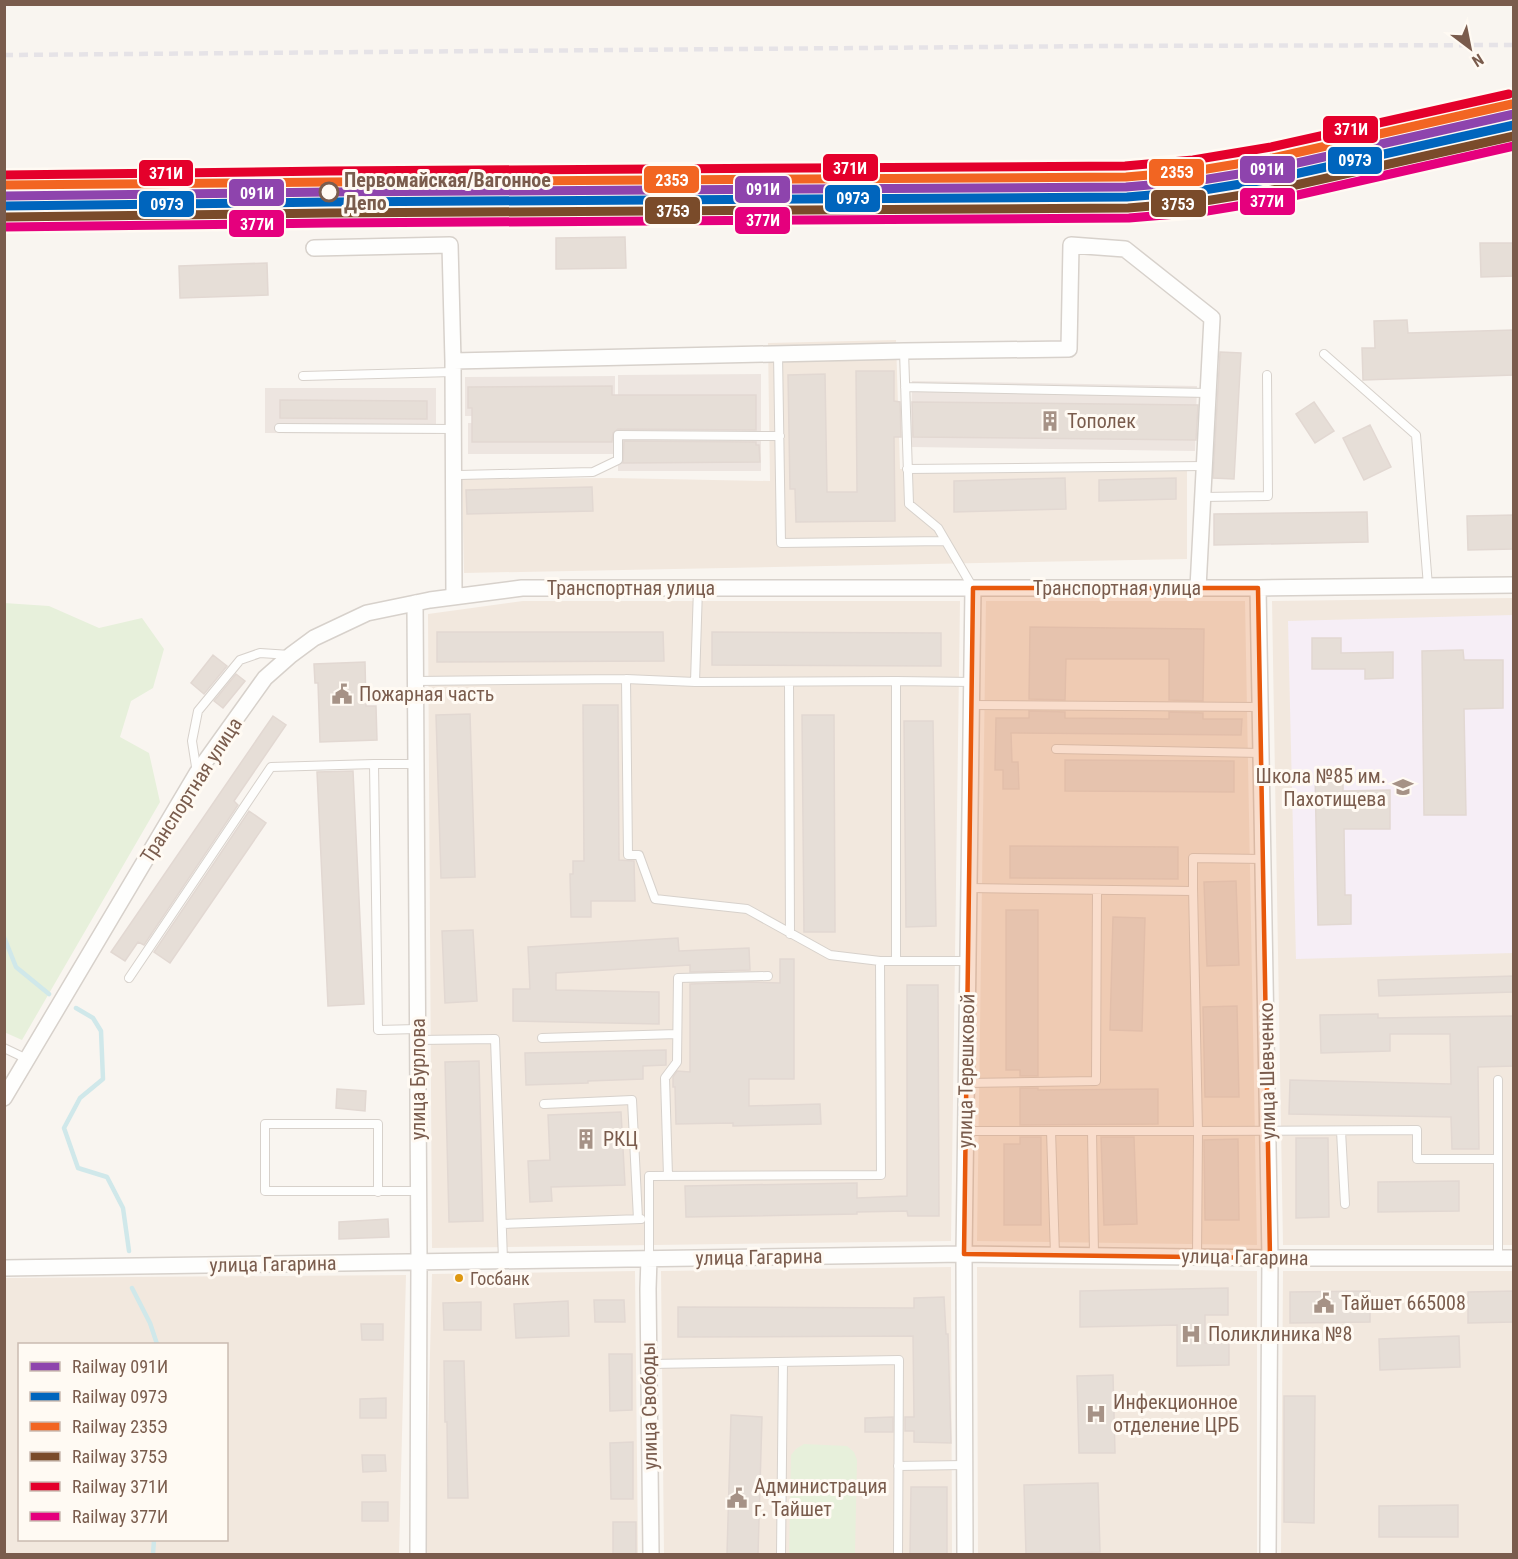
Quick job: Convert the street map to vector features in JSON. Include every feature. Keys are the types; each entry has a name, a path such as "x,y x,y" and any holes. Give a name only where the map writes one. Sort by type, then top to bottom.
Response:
{"street":[{"path":"314,248 450,245 454,597"},
{"path":"453,366 778,354 1069,349 1071,245 1125,249 1212,318 1198,588"},
{"name":"Транспортная улица","path":"4,1098 197,773 265,678 314,638 367,613 415,603 522,588 1258,588 1514,585"},
{"name":"улица Терешковой","path":"965,1554 964,1254 973,588"},
{"name":"улица Шевченко","path":"1258,588 1270,1258 1268,1554"},
{"name":"улица Бурлова","path":"415,603 419,1191 418,1554"},
{"name":"улица Гагарина","path":"4,1268 964,1254 1506,1258"},
{"name":"улица Свободы","path":"649,1258 651,1554"}],"lane":[{"path":"904,351 909,504 938,528 973,588"},
{"path":"778,354 781,543 945,541"},
{"path":"1324,354 1416,435 1428,586"},
{"path":"303,376 453,366"},
{"path":"1203,497 1268,496 1267,375"},
{"path":"905,387 1208,393"},
{"path":"279,428 453,429"},
{"path":"453,473 459,476 593,472 618,460 618,435 780,436"},
{"path":"907,469 1204,466"},
{"path":"695,682 698,588"},
{"path":"197,773 192,741 198,711 240,660 260,653 291,655"},
{"path":"415,681 626,679 695,682 972,682"},
{"path":"626,679 627,855 639,855 655,899 747,909 830,955 880,961 968,961"},
{"path":"896,681 896,961"},
{"path":"789,682 790,934"},
{"path":"971,705 1260,706"},
{"path":"1056,749 1261,753"},
{"path":"374,764 378,1030 418,1035 495,1039 503,1260"},
{"path":"129,978 271,767 416,764"},
{"path":"1197,1257 1198,1131 1193,858 1263,859"},
{"path":"969,888 1193,891 1193,887"},
{"path":"966,1083 1096,1081 1097,890"},
{"path":"649,1258 649,1176 881,1174 880,961"},
{"path":"668,1176 665,1078 677,1062 678,978 768,976"},
{"path":"542,1038 677,1034"},
{"path":"4,1048 27,1059"},
{"path":"1498,1080 1498,1159 1506,1258"},
{"path":"544,1104 632,1100 638,1219"},
{"path":"378,1192 378,1124 265,1124 265,1191 378,1192 419,1191"},
{"path":"966,1131 1417,1130 1417,1159 1498,1159"},
{"path":"1051,1131 1055,1255"},
{"path":"1092,1131 1094,1256"},
{"path":"1341,1131 1344,1204"},
{"path":"502,1224 649,1219"},
{"path":"649,1364 899,1360 898,1554"},
{"path":"781,1554 783,1362"},
{"path":"898,1466 965,1465"}],"highlighted area":[{"path":"973,588 1258,588 1270,1258 964,1254"}],"shaded area":[{"path":"896,340 900,469 1187,463 1187,559 464,573 462,479 611,478 770,481 768,343"},
{"path":"761,374 761,471 618,471 618,375"},
{"path":"615,376 615,415 465,416 465,377"},
{"path":"912,381 1197,386 1195,451 911,447"},
{"path":"265,388 436,388 436,434 265,433"},
{"path":"468,423 614,423 614,454 468,454"},
{"path":"1513,598 1513,1245 1283,1245 1272,601"},
{"path":"523,601 960,601 951,1241 432,1248 428,614"},
{"path":"986,601 1245,601 1257,1245 977,1241"},
{"name":"Школа №85 им. Пахотищева","path":"1513,615 1513,953 1296,959 1288,621"},
{"path":"951,1267 952,1554 664,1554 661,1271"},
{"path":"977,1267 1257,1271 1257,1554 978,1554"},
{"path":"635,1271 638,1554 425,1554 432,1274"},
{"path":"1283,1271 1513,1271 1513,1554 1281,1554"},
{"path":"406,1275 399,1554 5,1554 4,1278"}],"green space":[{"path":"4,603 49,606 99,628 142,618 164,649 153,688 131,701 120,737 149,753 160,802 22,1040 4,1032"},
{"path":"804,1444 847,1446 854,1452 857,1460 855,1554 789,1554 791,1455"}],"building":[{"path":"625,237 626,268 556,269 556,238"},
{"path":"1480,243 1514,243 1514,276 1481,277"},
{"path":"267,263 268,295 180,298 179,266"},
{"path":"1407,320 1408,333 1514,330 1514,375 1363,380 1362,348 1375,348 1374,321"},
{"path":"1220,352 1241,353 1234,479 1213,478"},
{"path":"856,371 894,371 894,401 900,402 901,437 894,437 895,521 796,522 795,489 790,489 788,375 825,374 827,492 857,492"},
{"path":"612,386 612,395 756,395 756,430 618,429 613,433 612,442 472,442 472,408 468,408 468,387"},
{"path":"280,400 427,401 427,419 280,418"},
{"name":"Тополек","path":"912,402 1198,405 1196,440 913,437"},
{"path":"1314,402 1334,431 1315,443 1296,414"},
{"path":"1370,425 1391,467 1364,480 1343,438"},
{"path":"624,441 756,442 756,445 759,445 760,462 623,463"},
{"path":"1065,478 1066,509 954,512 954,481"},
{"path":"1176,478 1176,499 1099,501 1099,480"},
{"path":"592,487 593,511 467,514 466,490"},
{"path":"1367,512 1368,542 1214,545 1214,514"},
{"path":"1514,515 1514,549 1468,550 1467,516"},
{"path":"1030,627 1204,629 1203,701 1169,700 1169,659 1066,659 1065,700 1029,699"},
{"path":"437,632 663,632 664,661 437,662"},
{"path":"712,632 941,633 941,666 712,665"},
{"path":"1312,638 1341,638 1341,653 1393,652 1393,678 1365,679 1365,669 1312,669"},
{"path":"1463,650 1464,660 1503,660 1503,708 1464,709 1466,815 1424,815 1422,651"},
{"path":"213,655 227,666 204,694 191,683"},
{"name":"Пожарная часть","path":"365,662 366,706 376,706 377,740 320,742 318,683 315,683 314,664"},
{"path":"236,674 245,681 223,708 214,701"},
{"path":"583,705 618,705 619,860 634,861 635,901 591,901 591,917 571,917 570,874 573,874 573,861 584,861"},
{"path":"1029,711 1065,712 1065,718 1169,719 1169,712 1203,713 1203,719 1242,719 1241,735 1011,733 1012,762 1018,762 1019,789 1003,789 1003,770 995,770 996,718 1029,718"},
{"path":"470,714 475,877 441,878 436,715"},
{"path":"802,715 834,715 835,932 804,932"},
{"path":"273,716 286,725 234,801 238,805 144,945 138,942 125,961 111,952"},
{"path":"904,721 933,721 936,926 906,927"},
{"path":"1065,760 1234,761 1234,792 1065,791"},
{"path":"353,771 364,1004 328,1006 317,772"},
{"path":"1343,771 1343,791 1390,790 1390,829 1344,829 1345,895 1351,895 1351,924 1318,925 1315,772"},
{"path":"249,811 266,823 170,963 154,952"},
{"path":"1010,846 1178,847 1178,879 1010,878"},
{"path":"1236,881 1239,965 1207,966 1204,882"},
{"path":"1006,910 1038,910 1038,1076 1020,1076 1020,1070 1006,1070"},
{"path":"1113,917 1145,918 1142,1031 1110,1030"},
{"path":"473,930 477,1001 445,1003 442,931"},
{"path":"678,938 679,951 749,948 750,970 690,972 690,965 556,973 556,990 659,992 659,1024 513,1021 513,989 530,989 528,947"},
{"path":"780,959 794,959 794,1079 749,1079 749,1106 820,1104 821,1124 733,1126 733,1123 676,1124 673,1077 677,1071 690,1072 690,984 780,983"},
{"path":"1514,976 1514,992 1379,996 1378,980"},
{"path":"907,985 938,985 939,1216 908,1216 907,1211 686,1217 685,1186 857,1183 857,1198 907,1196"},
{"path":"1237,1006 1239,1097 1205,1097 1203,1007"},
{"path":"1378,1014 1378,1018 1514,1016 1514,1066 1478,1067 1479,1149 1452,1149 1451,1117 1289,1114 1290,1080 1451,1084 1450,1034 1390,1034 1390,1051 1321,1053 1320,1015"},
{"path":"666,1050 666,1065 643,1066 643,1079 526,1085 525,1053"},
{"path":"479,1061 483,1221 449,1222 445,1062"},
{"path":"1020,1088 1038,1088 1038,1090 1158,1089 1158,1124 1020,1125"},
{"path":"337,1089 366,1091 365,1111 336,1108"},
{"name":"РКЦ","path":"621,1112 625,1185 551,1187 552,1201 530,1202 528,1161 550,1160 548,1115"},
{"path":"1020,1137 1041,1137 1041,1225 1004,1225 1004,1144 1020,1144"},
{"path":"1101,1137 1134,1137 1137,1224 1104,1225"},
{"path":"1296,1138 1328,1138 1329,1217 1296,1218"},
{"path":"1238,1139 1239,1220 1205,1220 1204,1140"},
{"path":"1459,1181 1459,1211 1378,1212 1378,1182"},
{"path":"388,1219 389,1237 339,1239 339,1222"},
{"name":"Поликлиника №8","path":"1228,1288 1228,1315 1205,1315 1205,1343 1229,1342 1229,1365 1177,1366 1177,1325 1080,1327 1080,1291"},
{"path":"1370,1291 1370,1322 1290,1323 1290,1292"},
{"path":"1514,1291 1514,1322 1468,1323 1468,1292"},
{"path":"944,1297 946,1334 948,1334 951,1443 914,1442 914,1431 905,1431 905,1417 914,1417 913,1336 678,1337 678,1307 914,1308 914,1298"},
{"path":"594,1300 624,1300 625,1322 595,1322"},
{"path":"568,1301 569,1336 516,1338 514,1304"},
{"path":"481,1302 481,1330 444,1330 443,1303"},
{"path":"361,1324 383,1324 383,1340 362,1340"},
{"path":"1459,1336 1460,1367 1380,1370 1379,1339"},
{"path":"609,1354 632,1354 632,1410 610,1411"},
{"path":"444,1361 464,1361 468,1498 448,1498"},
{"name":"Инфекционное отделение ЦРБ","path":"1113,1375 1115,1453 1079,1453 1077,1376"},
{"path":"1284,1396 1315,1396 1314,1523 1284,1522"},
{"path":"386,1398 386,1418 360,1418 360,1399"},
{"path":"731,1415 762,1417 758,1554 727,1554"},
{"path":"893,1417 893,1432 865,1432 865,1418"},
{"path":"633,1442 633,1499 611,1499 610,1443"},
{"path":"362,1455 385,1455 386,1471 363,1472"},
{"path":"1098,1483 1100,1552 1026,1554 1024,1485"},
{"path":"911,1487 947,1487 947,1554 910,1554"},
{"path":"362,1502 388,1502 388,1521 362,1521"},
{"path":"1458,1505 1458,1537 1379,1537 1379,1506"},
{"path":"613,1522 636,1522 636,1554 613,1554"}],"waterway":[{"path":"4,937 16,967 49,994"},
{"path":"76,1008 93,1018 101,1031 103,1079 80,1098 64,1128 78,1168 107,1177 123,1208 129,1251"},
{"path":"132,1288 150,1323 157,1343"},
{"path":"153,1554 154,1541"}],"railway":[{"path":"4,55 1514,45"}],"rail line":[{"name":"371И","path":"4,175 1125,166 1193,160 1271,147 1509,94"},
{"name":"235Э","path":"4,185 1126,177 1195,171 1273,158 1512,104"},
{"name":"091И","path":"4,196 1126,187 1196,181 1275,168 1514,114"},
{"name":"097Э","path":"4,206 1127,197 1198,191 1277,178 1514,125"},
{"name":"375Э","path":"4,217 1128,208 1199,202 1278,189 1514,136"},
{"name":"377И","path":"4,227 1129,218 1201,212 1280,199 1514,146"}],"place":[{"name":"Первомайская/Вагонное Депо","path":"329,192"},
{"name":"Тополек","path":"1050,421"},
{"name":"Пожарная часть","path":"342,694"},
{"name":"Школа №85 им. Пахотищева","path":"1403,787"},
{"name":"РКЦ","path":"586,1139"},
{"name":"Госбанк","path":"459,1278"},
{"name":"Тайшет 665008","path":"1324,1303"},
{"name":"Поликлиника №8","path":"1191,1334"},
{"name":"Инфекционное отделение ЦРБ","path":"1096,1414"},
{"name":"Администрация г. Тайшет","path":"737,1498"}]}
